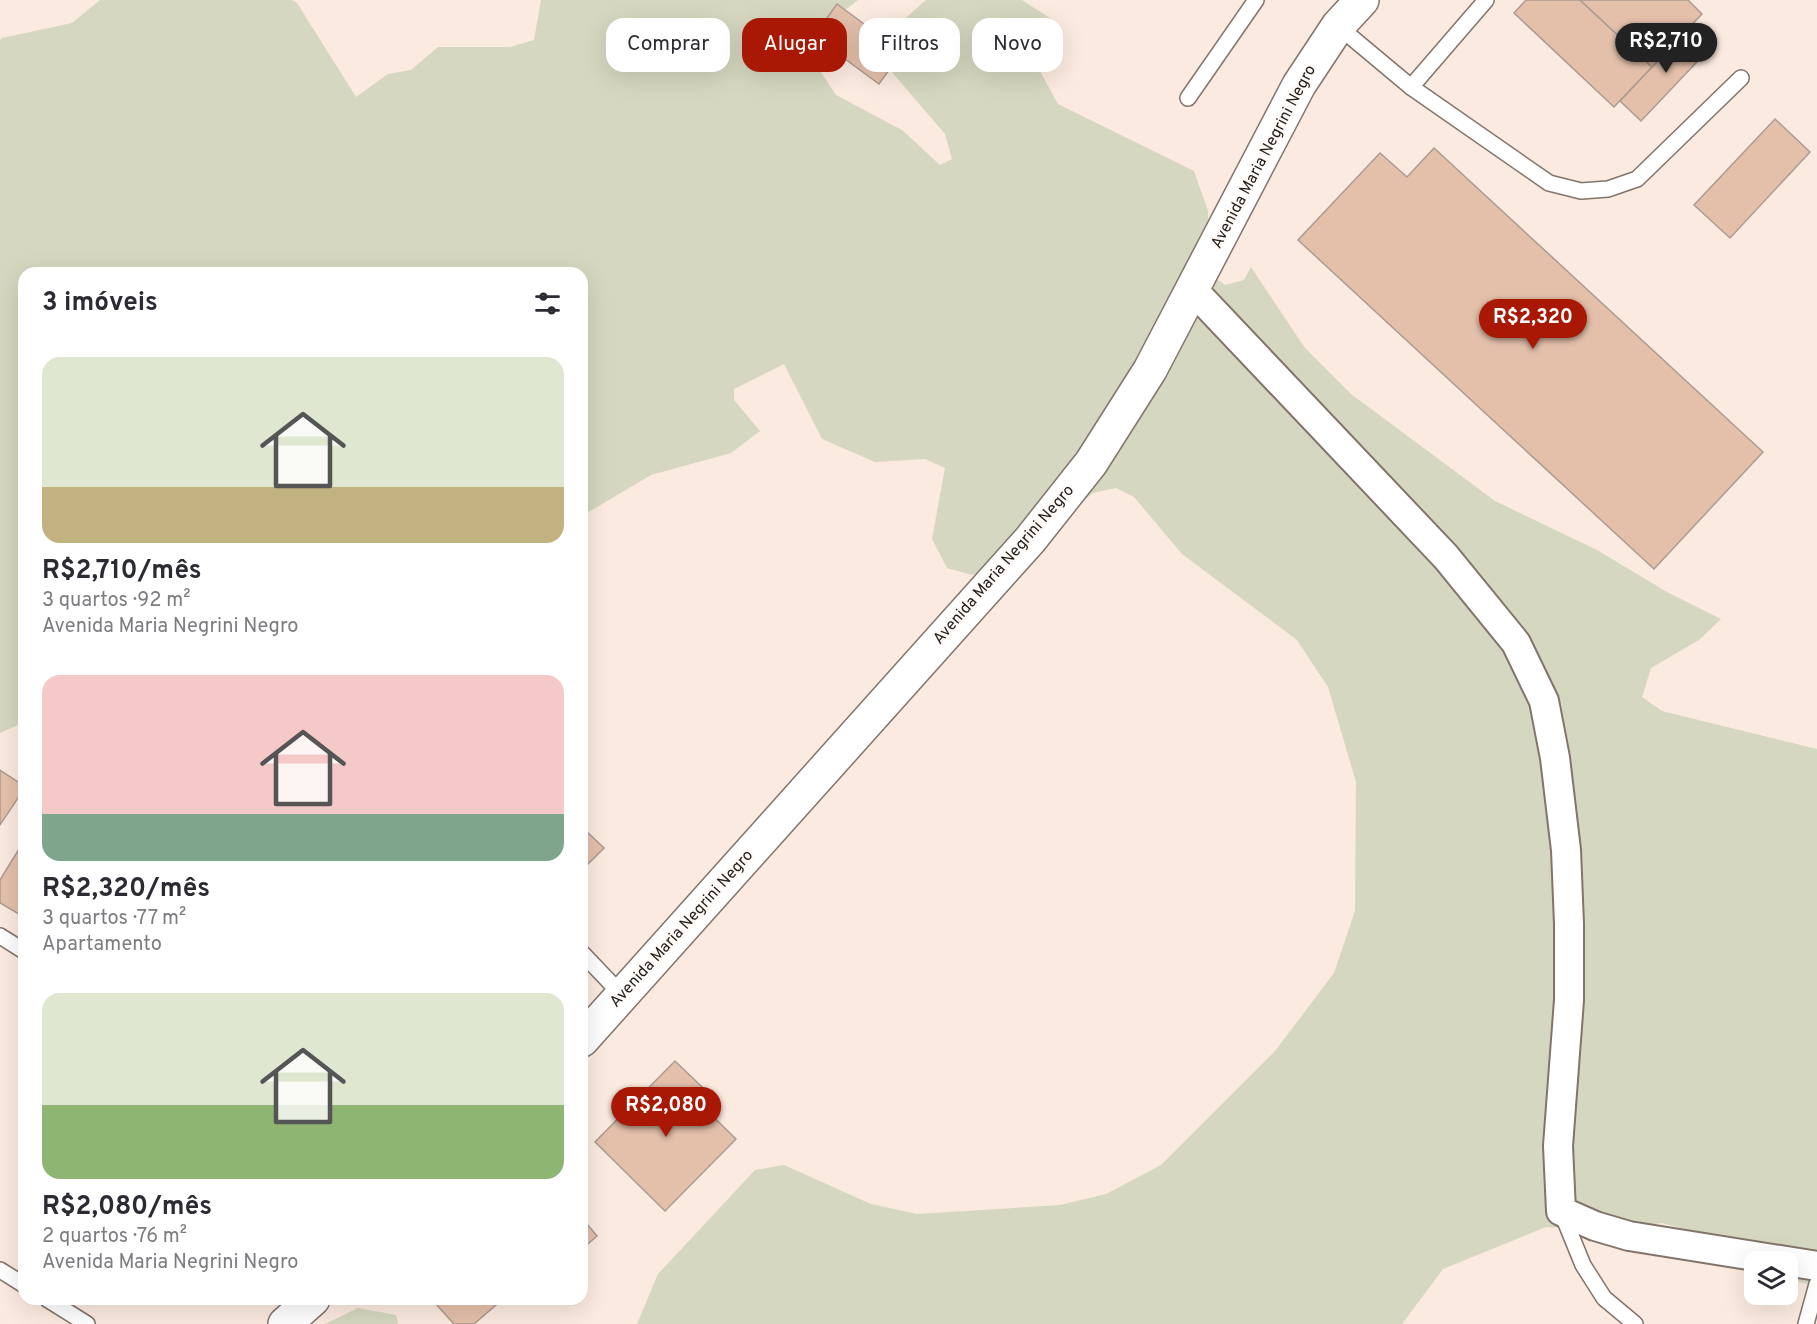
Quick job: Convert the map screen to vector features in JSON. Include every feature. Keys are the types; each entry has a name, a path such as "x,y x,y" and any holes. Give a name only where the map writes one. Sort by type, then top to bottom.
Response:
{"street":[{"name":"Avenida Maria Negrini Negro","path":"588,1034 1030,540 1091,463 1150,370 1299,85 1338,26 1362,0"},
{"path":"1193,290 1446,557 1515,643 1544,701 1555,758 1566,850 1569,924 1569,1000 1558,1146 1561,1211 1595,1226 1629,1236 1817,1266"},
{"path":"285,1324 306,1305"}],"lane":[{"path":"1188,98 1256,0"},
{"path":"1411,87 1486,0"},
{"path":"1338,26 1411,87 1549,183 1581,191 1608,189 1637,178 1741,78"},
{"path":"0,936 18,947"},
{"path":"588,959 623,996"},
{"path":"1561,1211 1583,1265 1604,1298 1635,1324"},
{"path":"0,1270 18,1281"},
{"path":"1806,1324 1817,1284"},
{"path":"57,1305 87,1324"}],"green space":[{"path":"100,0 292,0 297,3 356,97 388,74 411,70 438,47 510,47 534,40 541,0 858,0 835,18 742,18 742,72 821,72 836,95 902,130 940,165 952,159 945,134 892,72 960,72 960,18 906,18 926,0 1022,0 1050,18 972,18 972,72 1040,72 1058,104 1194,171 1208,211 1209,274 1225,285 1244,280 1251,267 1305,348 1351,394 1495,501 1597,550 1667,592 1721,619 1699,640 1651,668 1642,697 1662,711 1817,749 1817,1287 1798,1282 1798,1251 1756,1251 1716,1237 1662,1223 1602,1231 1546,1227 1443,1269 1402,1324 637,1324 658,1274 755,1170 784,1165 871,1204 917,1214 1060,1205 1106,1194 1161,1165 1275,1051 1334,973 1355,911 1356,782 1328,687 1297,640 1182,554 1134,497 1116,488 1093,493 1001,568 972,575 947,568 932,539 945,468 925,459 875,462 822,439 784,364 734,389 734,400 760,431 731,453 651,475 588,512 588,267 18,267 18,725 0,733 0,40 72,23"},
{"path":"358,1308 396,1315 398,1324 325,1324"}],"building":[{"path":"1526,0 1580,0 1652,67 1614,107 1514,13"},
{"path":"1580,0 1688,0 1702,14 1652,67"},
{"path":"837,4 859,20 859,69 847,60 847,18 827,18"},
{"path":"1690,27 1711,47 1641,121 1620,101"},
{"path":"863,72 888,72 879,84"},
{"path":"1775,119 1810,152 1730,238 1694,205"},
{"path":"1434,148 1763,452 1654,569 1298,240 1380,153 1407,177"},
{"path":"0,770 18,782 18,798 0,825"},
{"path":"588,833 604,848 588,864"},
{"path":"18,851 18,914 0,903 0,880"},
{"path":"675,1061 702,1087 692,1096 736,1139 665,1211 595,1142"},
{"path":"588,1225 597,1236 588,1244"},
{"path":"437,1305 496,1305 474,1324 454,1324"}]}
